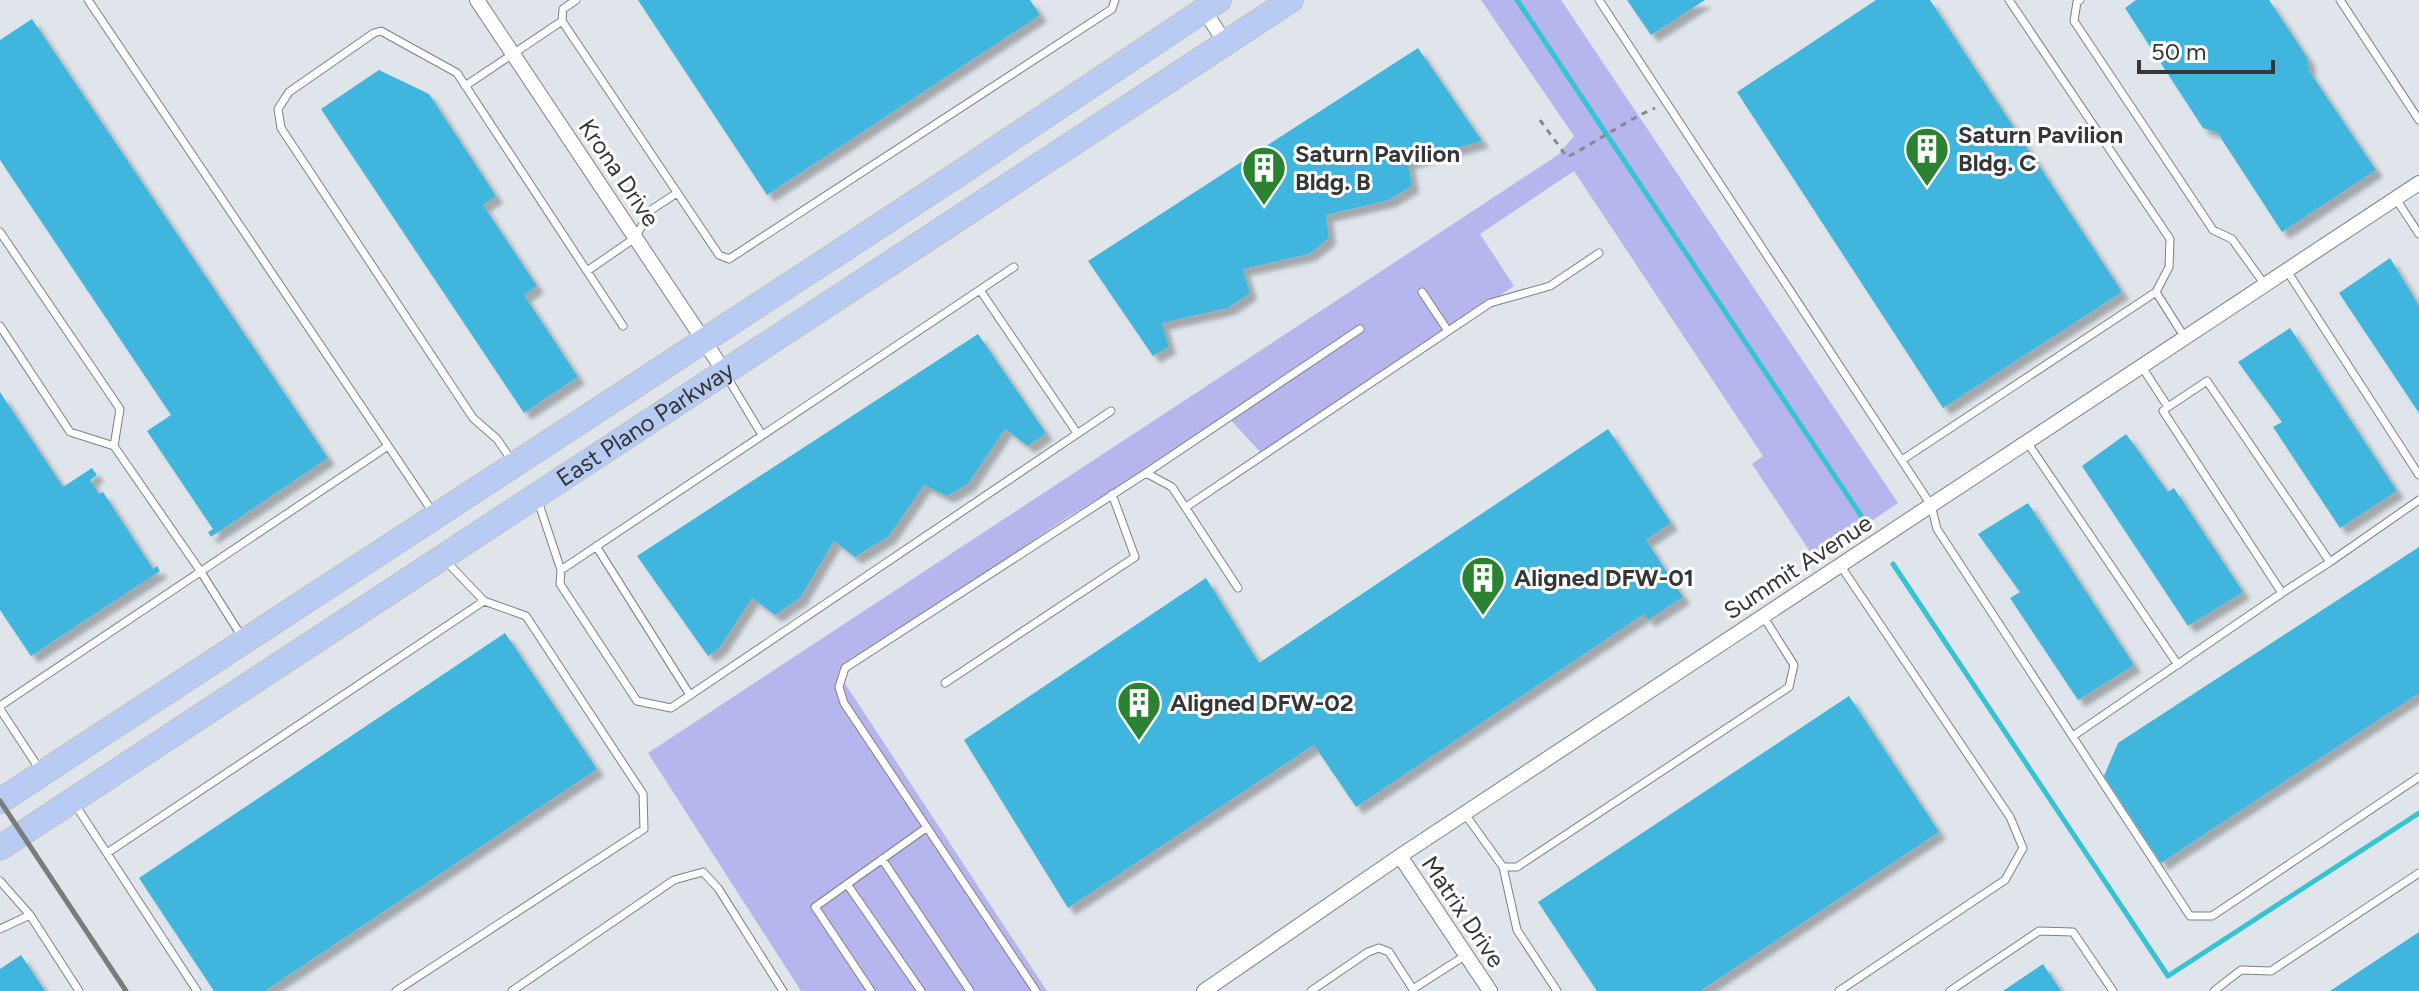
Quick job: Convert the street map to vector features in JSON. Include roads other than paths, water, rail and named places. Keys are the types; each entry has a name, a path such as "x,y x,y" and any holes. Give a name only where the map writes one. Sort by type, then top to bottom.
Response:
{"main road":[{"name":"East Plano Parkway","path":"0,848 1291,0"},
{"name":"East Plano Parkway","path":"0,801 954,177 1207,3"},
{"path":"954,177 975,209"},
{"path":"514,463 536,495"},
{"path":"245,642 265,674"},
{"path":"46,770 72,800"}],"street":[{"name":"Krona Drive","path":"477,0 724,371"},
{"path":"1207,3 1226,44"},
{"name":"Summit Avenue","path":"1204,991 1400,856 2419,183"},
{"name":"Matrix Drive","path":"1400,856 1490,991"}],"lane":[{"path":"88,0 436,516"},
{"path":"576,0 563,9 562,21 719,255 729,259 1112,9 1115,0"},
{"path":"1599,0 1902,460 1931,505 1937,529 2190,916 2212,916 2419,777"},
{"path":"1902,460 2156,292 2169,267 2170,239 2009,0"},
{"path":"2080,0 2074,21 2213,230 2232,239 2265,285"},
{"path":"2340,0 2419,120"},
{"path":"465,86 562,21"},
{"path":"514,463 497,439 473,418 289,142 279,120 278,109 289,92 381,31 457,73 623,326"},
{"path":"587,271 635,238 651,210 677,193"},
{"path":"2395,199 2419,234"},
{"path":"0,232 120,409 114,446"},
{"path":"1186,507 1490,303 1550,286 1599,253"},
{"path":"561,570 1014,267"},
{"path":"2287,271 2419,475"},
{"path":"980,290 1077,433"},
{"path":"1422,292 1448,331"},
{"path":"2156,292 2185,338"},
{"path":"0,326 70,432 114,446 245,642"},
{"path":"1036,991 844,703 839,687 845,668 1146,473 1360,329"},
{"path":"2141,367 2168,407"},
{"path":"724,371 762,435"},
{"path":"2282,593 2163,411 2207,381 2330,562"},
{"path":"536,495 561,570 560,584 637,701 671,708 1111,411"},
{"path":"2027,442 2178,665"},
{"path":"46,770 0,708 388,446"},
{"path":"1146,473 1172,487 1238,588"},
{"path":"945,683 1135,557 1112,494"},
{"path":"2073,736 2419,500"},
{"path":"596,546 690,695"},
{"path":"396,991 644,829 643,794 526,616 484,601 441,556"},
{"path":"1839,991 2005,880 2023,848 2010,817 1840,565"},
{"path":"107,853 484,601"},
{"path":"1503,867 1517,867 1789,687 1794,665 1763,616"},
{"path":"72,800 197,991"},
{"path":"1465,813 1503,867 1517,930 1557,991"},
{"path":"871,991 815,907 926,828"},
{"path":"882,859 970,991"},
{"path":"512,991 674,880 703,872 718,888 783,991"},
{"path":"2214,991 2241,970 2271,971 2419,873"},
{"path":"0,881 30,915 79,991"},
{"path":"847,884 921,991"},
{"path":"0,929 30,915"},
{"path":"1950,991 2039,931 2073,932 2113,991"},
{"path":"1311,991 1368,952 1379,948 1389,952 1413,990 1466,955"}],"waterway":[{"path":"1517,0 1866,523"},
{"path":"1893,564 2168,976 2419,813"}],"railway":[{"path":"0,801 126,991"}],"place":[{"name":"Saturn Pavilion Bldg. C","path":"1927,188"},
{"name":"Saturn Pavilion Bldg. B","path":"1264,207"},
{"name":"Aligned DFW-01","path":"1483,617"},
{"name":"Aligned DFW-02","path":"1139,742"}]}
